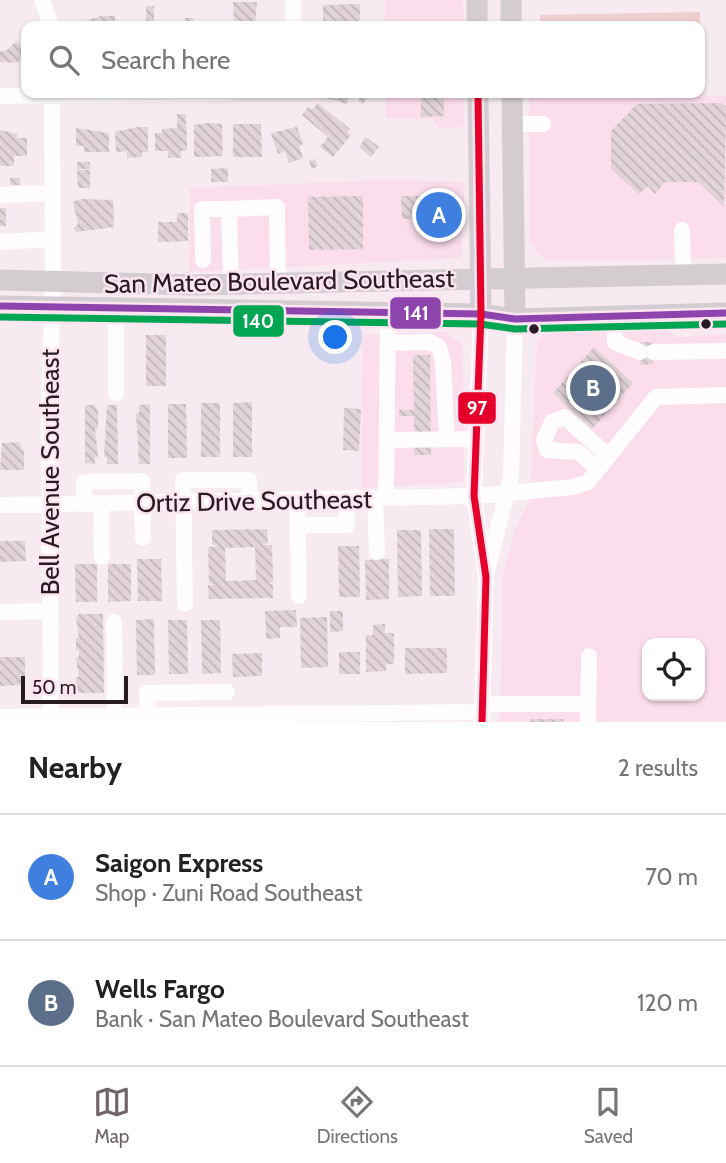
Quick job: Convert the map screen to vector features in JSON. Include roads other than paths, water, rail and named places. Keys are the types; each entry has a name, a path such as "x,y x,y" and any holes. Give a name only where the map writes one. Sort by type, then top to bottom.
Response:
{"main road":[{"path":"477,0 477,21"},
{"path":"511,0 511,21"},
{"path":"478,98 481,314"},
{"path":"512,98 515,319"},
{"name":"San Mateo Boulevard Southeast","path":"0,281 53,284 231,284 726,274"},
{"name":"San Mateo Boulevard Southeast","path":"0,306 481,314 515,319 726,313"}],"street":[{"path":"41,0 49,21"},
{"path":"293,0 293,21"},
{"path":"0,96 21,95"},
{"name":"Bell Avenue Southeast","path":"51,719 52,98"},
{"path":"513,124 543,124"},
{"path":"0,195 52,193"},
{"path":"202,260 202,209 277,207 278,283"},
{"path":"229,209 231,284"},
{"path":"682,230 683,274"},
{"path":"0,242 52,239"},
{"path":"116,309 116,393"},
{"path":"377,552 387,440 388,313"},
{"path":"481,314 474,496 486,577 482,713"},
{"path":"614,316 615,342 646,352 726,351"},
{"path":"486,577 508,492 514,421 515,319"},
{"path":"388,343 430,342 439,347 443,362 447,439"},
{"path":"588,500 598,469 656,397 726,395"},
{"path":"387,440 476,439"},
{"name":"Ortiz Drive Southeast","path":"0,505 474,496 573,487 598,469"},
{"path":"216,480 216,501"},
{"path":"185,604 183,481 249,480 249,501"},
{"path":"102,557 101,504 117,481"},
{"path":"101,504 84,482 142,481 143,538"},
{"path":"298,525 347,525 347,499"},
{"path":"297,500 299,596"},
{"path":"0,612 50,611"},
{"path":"114,622 115,716"},
{"path":"588,722 589,656"},
{"path":"148,715 148,693 220,692 213,715"},
{"path":"183,693 184,715"},
{"path":"0,717 51,719 148,715 482,713 588,704"}],"place":[{"name":"Saigon Express","path":"439,215"},
{"name":"Wells Fargo","path":"593,388"}]}
